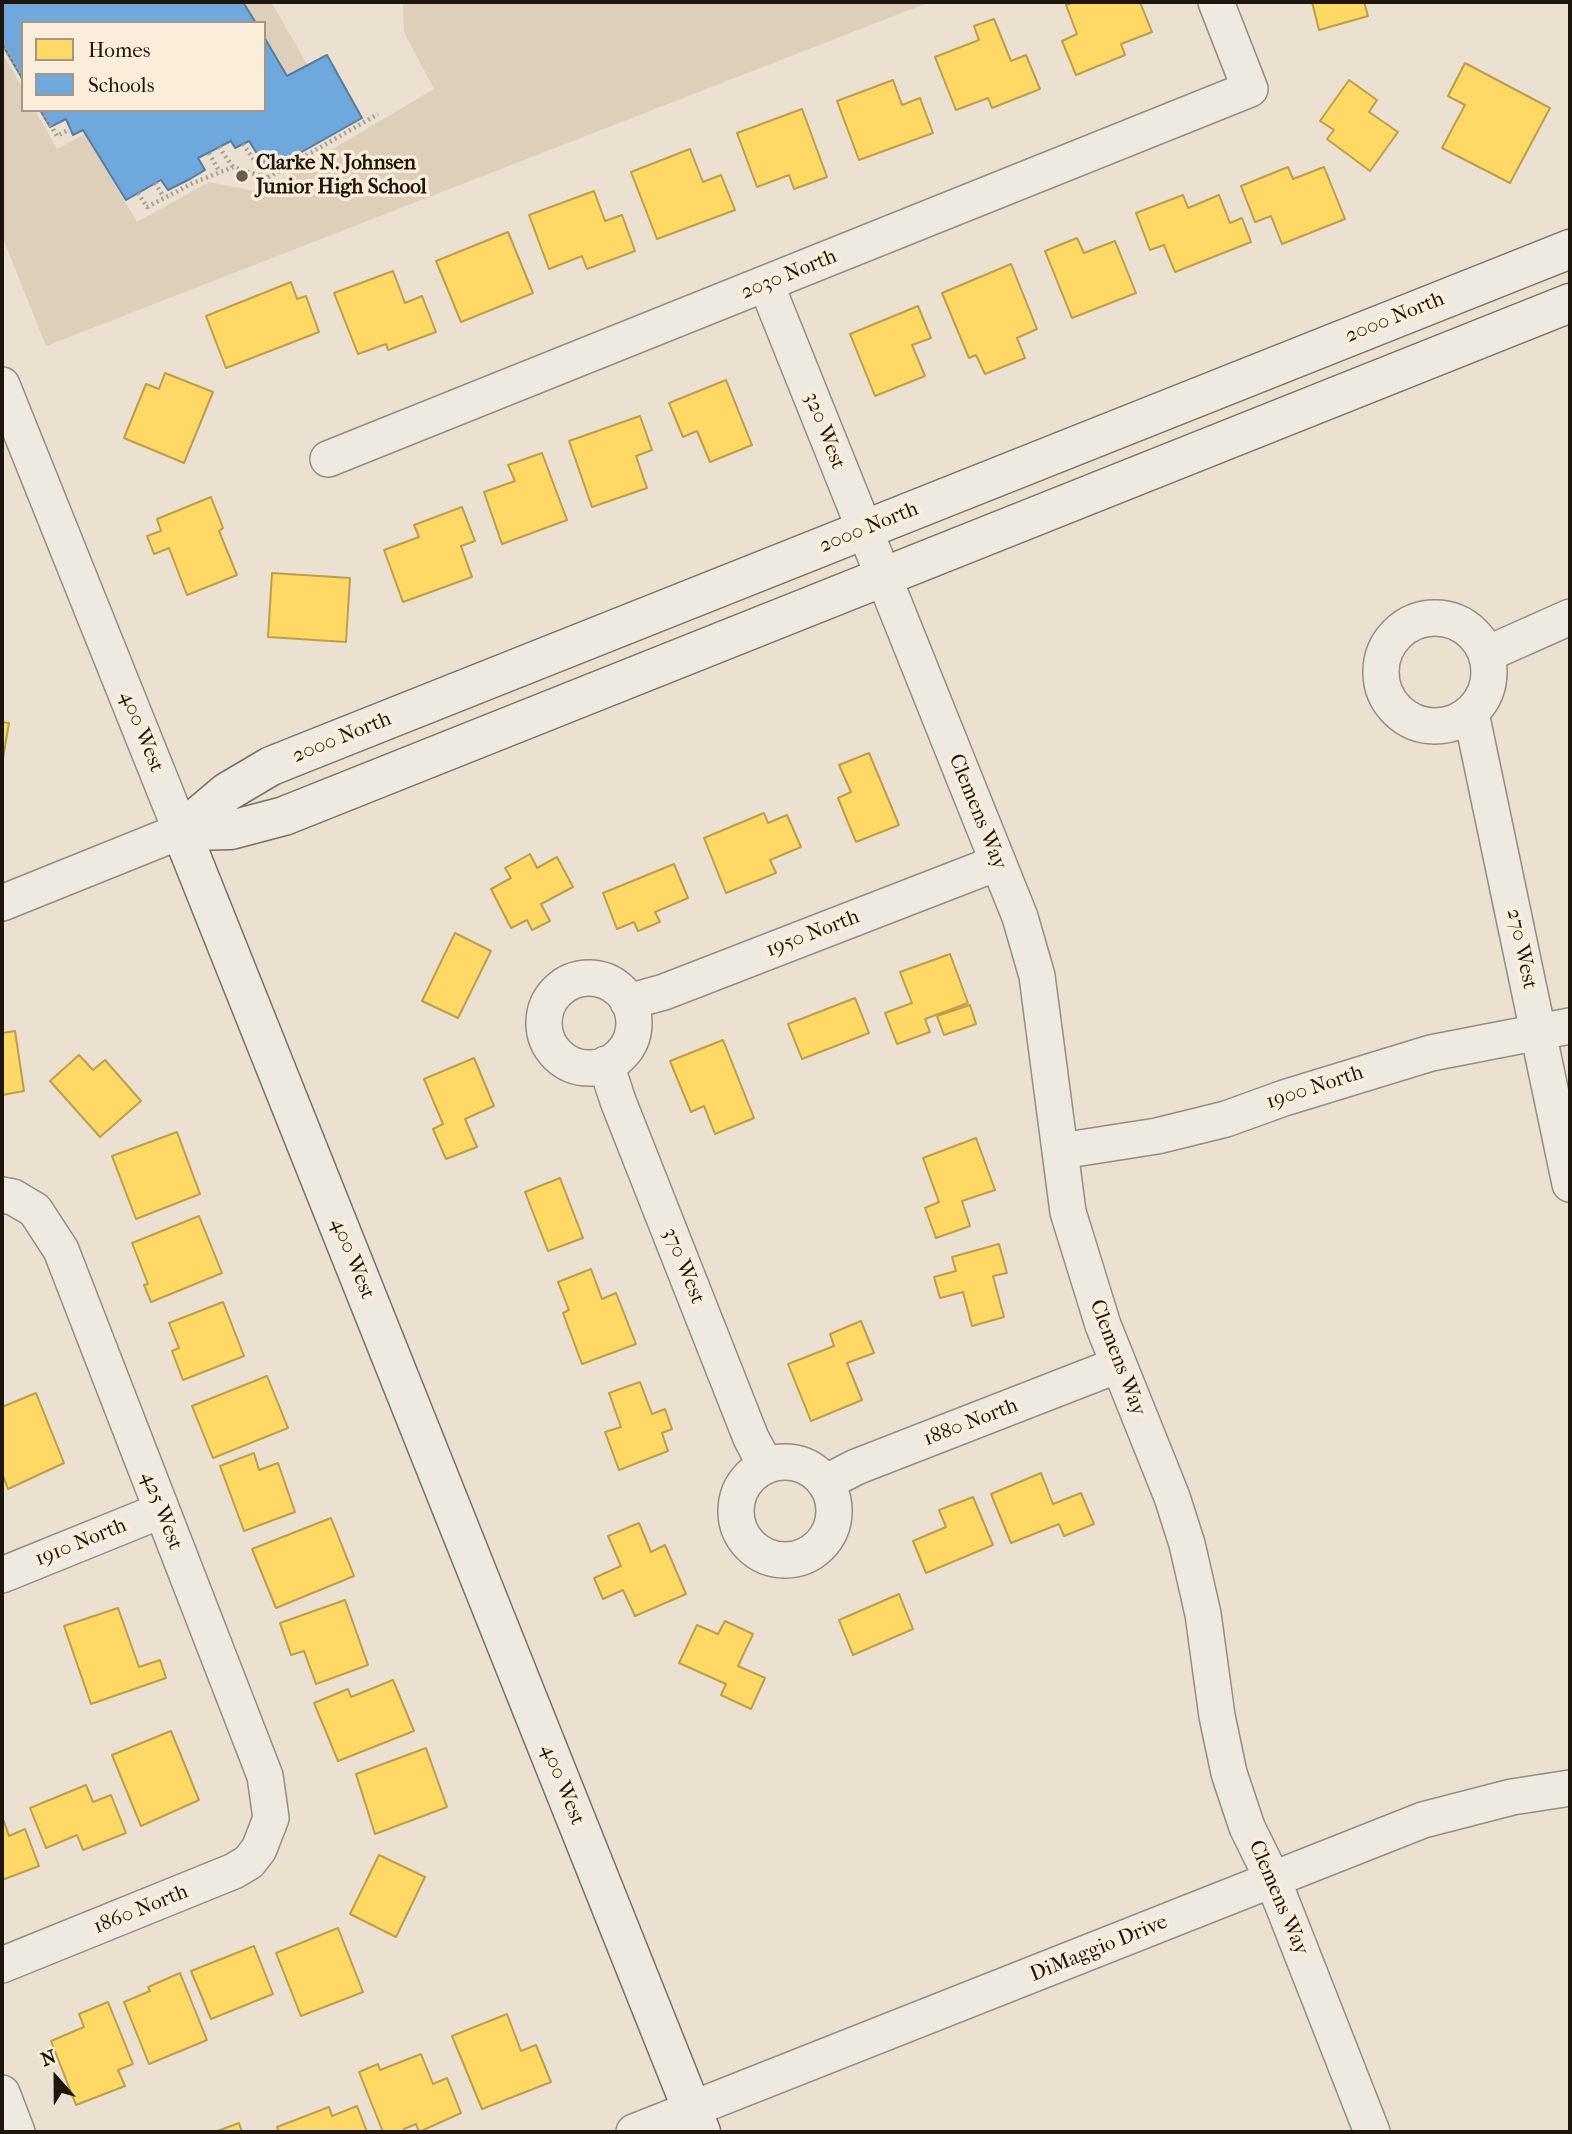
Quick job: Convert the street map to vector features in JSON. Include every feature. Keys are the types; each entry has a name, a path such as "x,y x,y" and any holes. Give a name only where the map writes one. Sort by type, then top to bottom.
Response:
{"street":[{"name":"2030 North","path":"328,459 1250,89 1216,2"},
{"name":"2000 North","path":"2,903 181,831 228,792 271,766 1570,248"},
{"name":"320 West","path":"766,284 882,578"},
{"name":"2000 North","path":"181,831 231,830 284,816 1570,303"},
{"name":"400 West","path":"2,385 697,2121"},
{"name":"Clemens Way","path":"882,578 1020,917 1037,976 1074,1235 1118,1365 1172,1497 1187,1544 1203,1614 1217,1716 1229,1773 1247,1827 1273,1880 1372,2132"},
{"path":"1487,654 1570,617"},
{"path":"1433,618 1450,620 1466,627 1478,639 1487,654 1490,670 1488,686 1471,713 1440,726 1422,724 1407,718 1393,706 1381,675 1383,658 1390,642 1401,629 1417,621 1433,618"},
{"name":"270 West","path":"1471,713 1554,1029 1570,1184"},
{"name":"1950 North","path":"628,1002 664,992 997,863"},
{"path":"589,977 612,984 628,1002 633,1013 631,1038 617,1058 607,1064 582,1067 560,1058 546,1038 544,1014 556,992 565,984 589,977"},
{"name":"1900 North","path":"1060,1151 1157,1136 1226,1119 1297,1093 1431,1053 1554,1029"},
{"name":"370 West","path":"607,1064 618,1101 746,1425 766,1466"},
{"name":"425 West","path":"11,1198 35,1210 46,1222 61,1250 265,1776 271,1818 266,1835"},
{"name":"1880 North","path":"825,1483 856,1467 1118,1365"},
{"path":"792,1463 805,1466 825,1483 834,1508 833,1521 821,1544 798,1558 772,1558 760,1553 741,1534 736,1508 746,1483 766,1466 792,1463"},
{"name":"1910 North","path":"2,1574 160,1511"},
{"name":"DiMaggio Drive","path":"634,2132 697,2121 1423,1820 1512,1797 1570,1788"},
{"name":"1860 North","path":"2,1965 217,1880 249,1862 266,1835"},
{"path":"2,2093 17,2132"}],"path":[{"path":"2,43 21,75"},
{"path":"43,112 57,136 70,129"},
{"path":"138,193 147,207 191,181 219,170 233,167 267,178 378,114"},
{"path":"243,144 267,178"},
{"path":"219,147 233,167"},
{"path":"209,153 219,170"},
{"path":"155,183 164,197"}],"shaded area":[{"path":"244,2 271,2 307,64 287,76 266,40 266,21 255,21"},
{"name":"Clarke N. Johnsen Junior High School","path":"403,2 930,2 46,346 2,236 2,52 21,85 21,112 36,112 57,149 85,134 137,222 209,182 260,192 434,89 404,32"}],"building: Homes":[{"path":"1075,2 1140,2 1152,32 1121,44 1125,55 1076,75 1062,41 1077,34 1066,5"},
{"path":"1312,2 1364,2 1368,16 1319,30"},
{"path":"994,19 1011,61 1026,55 1040,89 992,108 988,98 956,110 935,57 979,40 974,26"},
{"path":"1465,63 1550,108 1510,183 1442,148 1465,105 1448,96"},
{"path":"893,80 902,105 920,98 933,133 859,160 837,101"},
{"path":"1349,80 1377,100 1369,112 1398,132 1370,171 1327,139 1334,130 1320,121"},
{"path":"802,109 827,177 794,189 789,175 757,187 737,133"},
{"path":"690,149 703,182 721,175 735,210 657,239 631,172"},
{"path":"1288,167 1293,179 1324,167 1345,219 1282,244 1271,216 1255,222 1241,186"},
{"path":"594,191 605,221 622,215 635,251 587,269 582,256 549,269 529,215"},
{"path":"1183,195 1188,208 1219,195 1230,223 1242,218 1251,242 1175,272 1164,245 1150,250 1136,213"},
{"path":"508,232 533,293 461,322 436,261"},
{"path":"1077,238 1084,253 1115,241 1136,293 1072,318 1045,251"},
{"path":"1011,264 1037,329 1017,338 1025,358 985,374 976,355 969,358 942,293"},
{"path":"393,271 405,303 422,296 436,332 388,350 386,344 358,354 334,293"},
{"path":"291,282 297,299 306,296 319,332 226,368 206,316"},
{"path":"918,306 931,338 912,345 925,376 875,396 850,334"},
{"path":"165,373 213,392 184,463 124,438 146,384 159,389"},
{"path":"726,380 752,445 710,462 697,431 683,437 669,403"},
{"path":"640,416 652,450 636,456 647,488 592,507 569,441"},
{"path":"542,453 567,520 502,544 484,492 515,481 508,465"},
{"path":"211,497 223,528 219,531 237,575 187,595 169,548 154,554 147,536 161,531 157,519"},
{"path":"462,507 475,541 461,546 472,577 403,602 384,550 419,537 414,525"},
{"path":"272,573 350,578 346,642 268,637"},
{"path":"2,722 9,723 2,764"},
{"path":"869,753 899,825 856,842 838,798 851,792 839,765"},
{"path":"764,813 768,823 787,815 801,847 770,860 776,873 726,893 704,838"},
{"path":"530,854 537,868 557,857 573,887 541,904 550,921 532,930 527,920 511,928 491,889 511,878 505,868"},
{"path":"674,864 688,898 655,912 660,922 638,931 634,922 617,929 603,893"},
{"path":"455,933 491,951 458,1018 422,1001"},
{"path":"950,954 968,1003 925,1019 930,1032 897,1044 885,1013 912,1003 900,972"},
{"path":"855,998 869,1033 802,1059 788,1024"},
{"path":"970,1005 976,1024 944,1035 937,1016"},
{"path":"15,1031 24,1091 2,1095 2,1033"},
{"path":"723,1040 754,1118 715,1134 704,1106 691,1112 670,1061"},
{"path":"79,1055 93,1070 105,1060 141,1101 100,1137 50,1081"},
{"path":"474,1058 494,1106 465,1119 477,1147 446,1159 433,1129 443,1124 424,1079"},
{"path":"177,1132 200,1194 136,1219 112,1156"},
{"path":"976,1138 995,1190 962,1201 970,1226 936,1238 925,1208 939,1202 923,1158"},
{"path":"560,1178 583,1238 548,1251 525,1192"},
{"path":"199,1216 222,1273 151,1302 144,1285 148,1284 132,1243"},
{"path":"999,1244 1007,1273 993,1276 1004,1317 972,1326 963,1292 940,1298 934,1277 956,1271 952,1257"},
{"path":"591,1269 602,1299 616,1293 636,1344 582,1364 563,1313 569,1310 558,1282"},
{"path":"223,1302 244,1356 183,1380 172,1351 179,1348 169,1323"},
{"path":"861,1321 874,1353 847,1363 862,1400 811,1421 788,1364 834,1346 830,1334"},
{"path":"267,1376 288,1428 213,1458 192,1406"},
{"path":"640,1382 652,1414 665,1409 672,1429 662,1433 668,1451 619,1470 605,1432 621,1427 609,1393"},
{"path":"36,1393 64,1463 8,1489 2,1473 2,1407"},
{"path":"254,1453 259,1470 278,1463 295,1512 244,1531 220,1466"},
{"path":"1041,1473 1053,1504 1081,1493 1094,1524 1064,1536 1059,1524 1011,1543 991,1494"},
{"path":"973,1497 993,1545 926,1573 913,1541 946,1527 939,1510"},
{"path":"331,1518 354,1576 276,1608 252,1549"},
{"path":"639,1523 651,1552 665,1545 686,1594 635,1616 623,1590 603,1599 594,1578 621,1566 608,1536"},
{"path":"899,1594 913,1629 853,1655 839,1620"},
{"path":"345,1600 368,1665 316,1684 304,1651 291,1655 280,1623"},
{"path":"118,1608 139,1667 160,1660 166,1678 91,1704 64,1626"},
{"path":"725,1621 753,1634 738,1666 765,1678 751,1709 721,1695 726,1684 679,1663 697,1625 718,1634"},
{"path":"393,1680 414,1731 338,1761 314,1703 348,1689 351,1697"},
{"path":"171,1731 199,1800 141,1826 112,1755"},
{"path":"426,1748 447,1807 375,1834 356,1774"},
{"path":"86,1785 93,1802 111,1795 126,1833 83,1850 77,1835 46,1848 30,1808"},
{"path":"2,1816 9,1836 25,1829 39,1866 2,1880"},
{"path":"379,1855 425,1877 396,1937 350,1914"},
{"path":"338,1928 363,1992 301,2016 276,1953"},
{"path":"254,1946 273,1994 211,2019 191,1971"},
{"path":"180,1973 207,2040 149,2064 124,2002 150,1991 148,1987"},
{"path":"108,2002 133,2064 118,2070 125,2086 76,2105 51,2041 84,2027 79,2014"},
{"path":"507,2014 521,2051 536,2045 551,2082 482,2109 452,2036"},
{"path":"421,2054 433,2084 447,2078 461,2113 419,2132 416,2124 404,2129 405,2132 383,2132 359,2072 378,2064 380,2070"},
{"path":"357,2106 367,2132 279,2132 277,2127 329,2107 332,2116"},
{"path":"239,2123 242,2132 215,2132"}],"building: Schools":[{"path":"2,2 243,2 255,21 21,21 21,77 2,44"},
{"path":"266,40 287,76 327,55 362,118 268,171 249,141 235,148 231,141 198,158 205,170 190,179 168,190 161,180 126,200 83,130 73,135 66,119 50,127 41,112 266,112"}],"place":[{"name":"Clarke N. Johnsen Junior High School","path":"242,176"}]}
